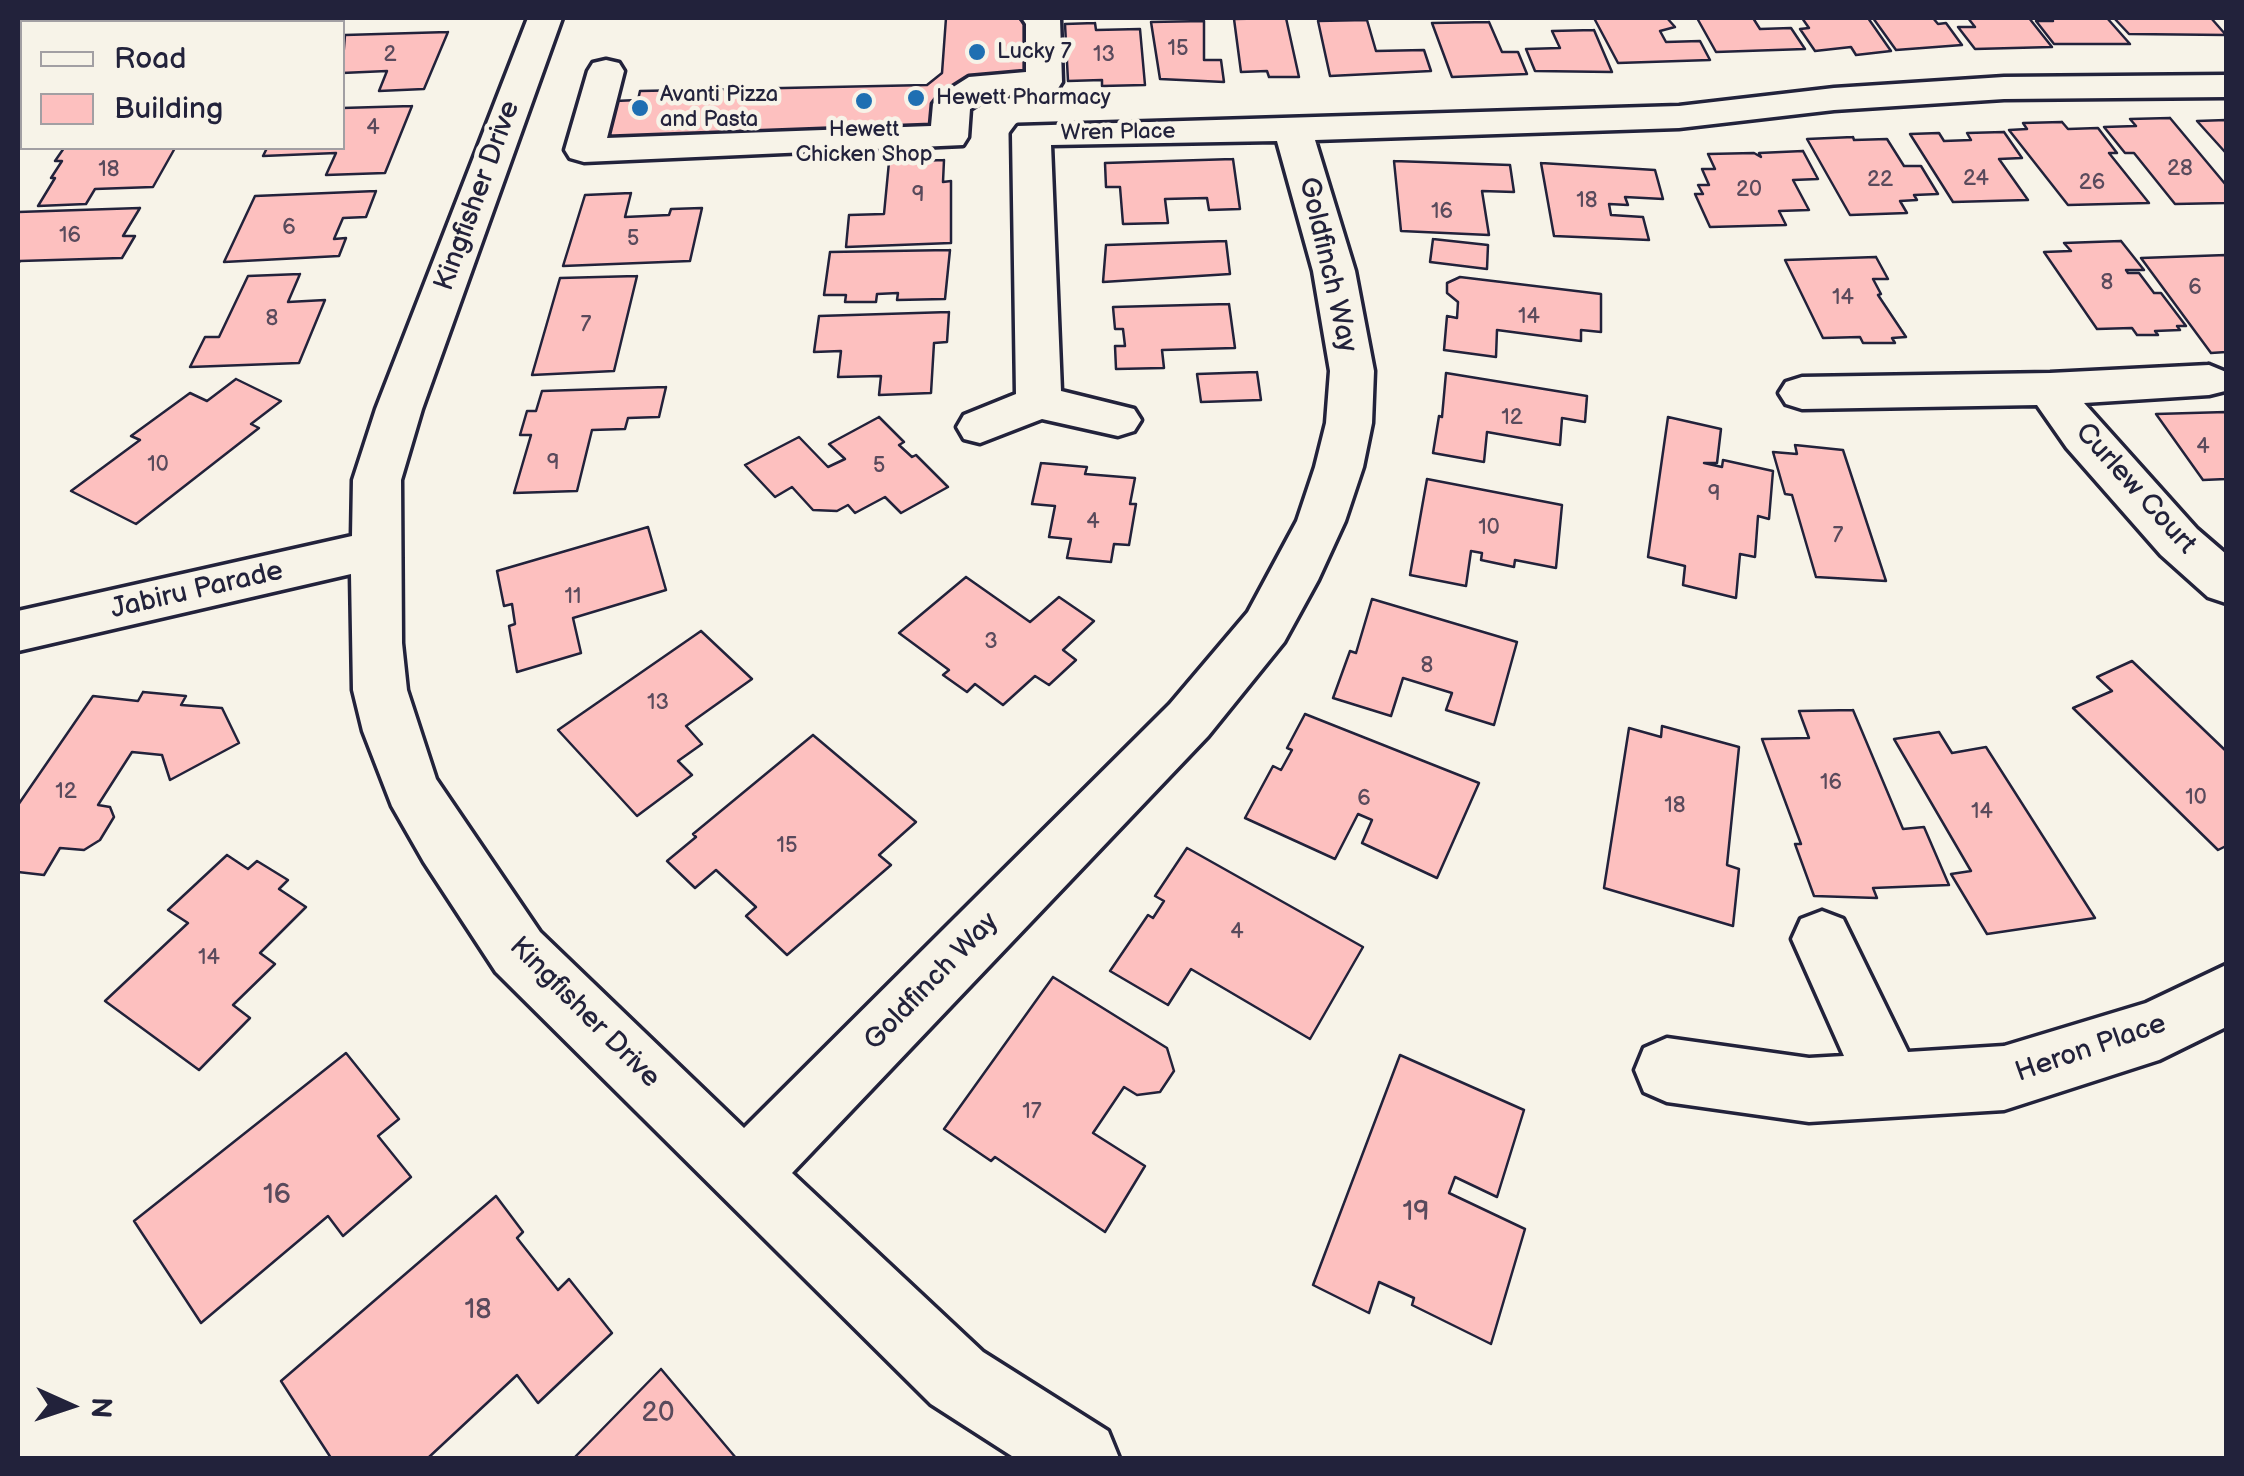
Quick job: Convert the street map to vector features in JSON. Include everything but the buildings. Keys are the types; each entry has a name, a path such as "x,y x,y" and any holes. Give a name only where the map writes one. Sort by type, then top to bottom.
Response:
{"street":[{"name":"Kingfisher Drive","path":"545,18 376,480 380,690 412,789 444,844 518,952 598,1034 747,1172 837,1265 957,1378 1082,1458"},
{"path":"606,71 584,150 949,137 952,104 982,85 1044,82 1043,19 1039,18"},
{"path":"1293,129 1678,118 1834,100 2004,88 2226,86"},
{"name":"Wren Place","path":"1039,402 1032,134 1293,129"},
{"name":"Goldfinch Way","path":"747,1172 1188,720 1266,626 1292,580 1321,521 1339,467 1349,423 1352,371 1334,271 1293,129"},
{"name":"Curlew Court","path":"1802,393 2050,390 2209,380"},
{"name":"Curlew Court","path":"2050,390 2084,436 2178,542 2226,583"},
{"path":"980,428 1039,402 1118,420"},
{"name":"Jabiru Parade","path":"18,631 376,550"},
{"path":"1822,939 1890,1085"},
{"name":"Heron Place","path":"1667,1070 1810,1090 2004,1078 2160,1030 2226,994"}],"place":[{"name":"Lucky 7","path":"977,52"},
{"name":"Hewett Pharmacy","path":"916,98"},
{"name":"Hewett Chicken Shop","path":"864,101"},
{"name":"Avanti Pizza and Pasta","path":"640,108"}]}
